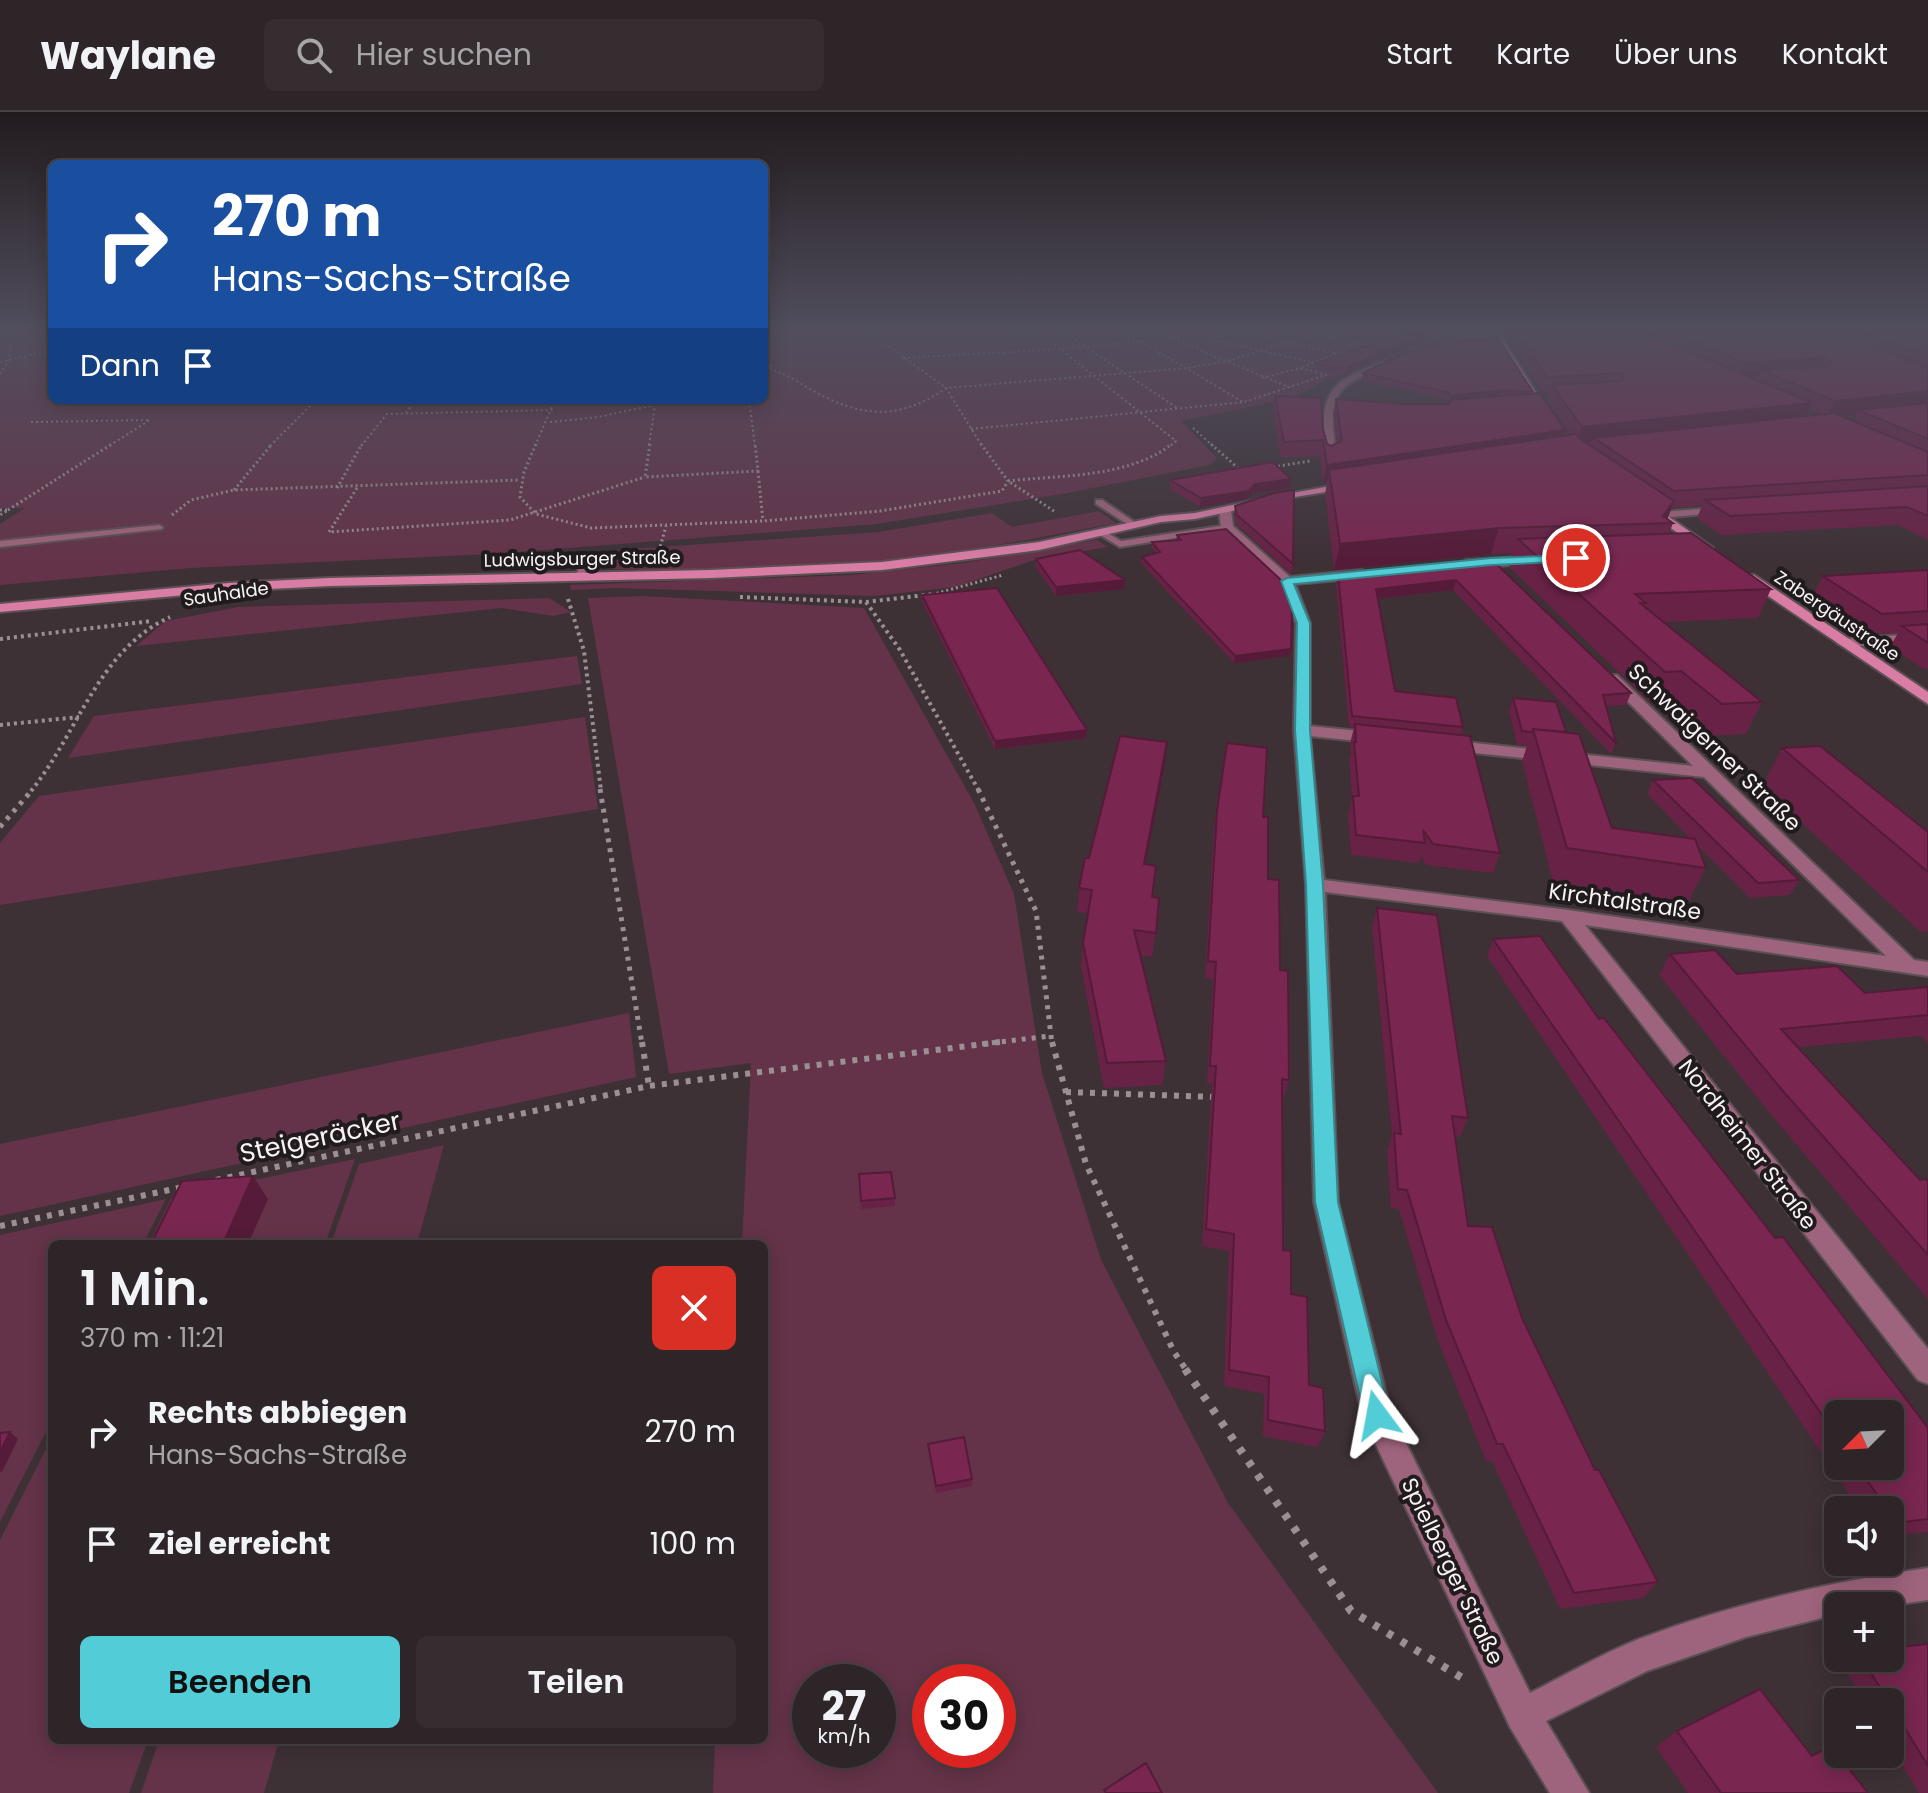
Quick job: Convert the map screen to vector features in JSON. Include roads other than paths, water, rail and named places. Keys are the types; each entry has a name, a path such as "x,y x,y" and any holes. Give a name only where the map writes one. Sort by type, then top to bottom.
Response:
{"main road":[{"path":"1546,407 1557,429"},
{"name":"Ludwigsburger Straße","path":"0,608 229,587 868,568 958,559 1101,533 1161,519 1184,510 1241,499 1267,499 1371,482"},
{"name":"Ludwigsburger Straße","path":"1161,519 1225,519 1267,499"},
{"path":"1642,502 1714,553"},
{"name":"Zabergäustraße","path":"1740,571 1928,699"}],"street":[{"path":"1327,407 1331,458"},
{"path":"1659,515 1740,510"},
{"name":"Spielberger Straße","path":"1225,519 1287,581 1303,623 1302,730 1315,885 1326,1202 1377,1415 1522,1715 1571,1793"},
{"path":"1689,554 1714,553"},
{"path":"1459,564 1552,559"},
{"path":"1491,561 1513,583"},
{"path":"1287,581 1381,572"},
{"path":"1844,643 1928,637"},
{"name":"Schwaigerner Straße","path":"1601,667 1907,965"},
{"path":"1302,730 1397,740"},
{"path":"1428,743 1711,773"},
{"name":"Kirchtalstraße","path":"1315,885 1568,916 1928,969"},
{"name":"Nordheimer Straße","path":"1568,916 1928,1371"},
{"path":"1522,1715 1640,1656 1746,1620 1843,1596 1928,1584"}],"lane":[{"path":"1099,502 1135,525"},
{"path":"1101,533 1120,544 1225,519"},
{"path":"0,544 159,527"},
{"path":"579,576 591,555"}]}
